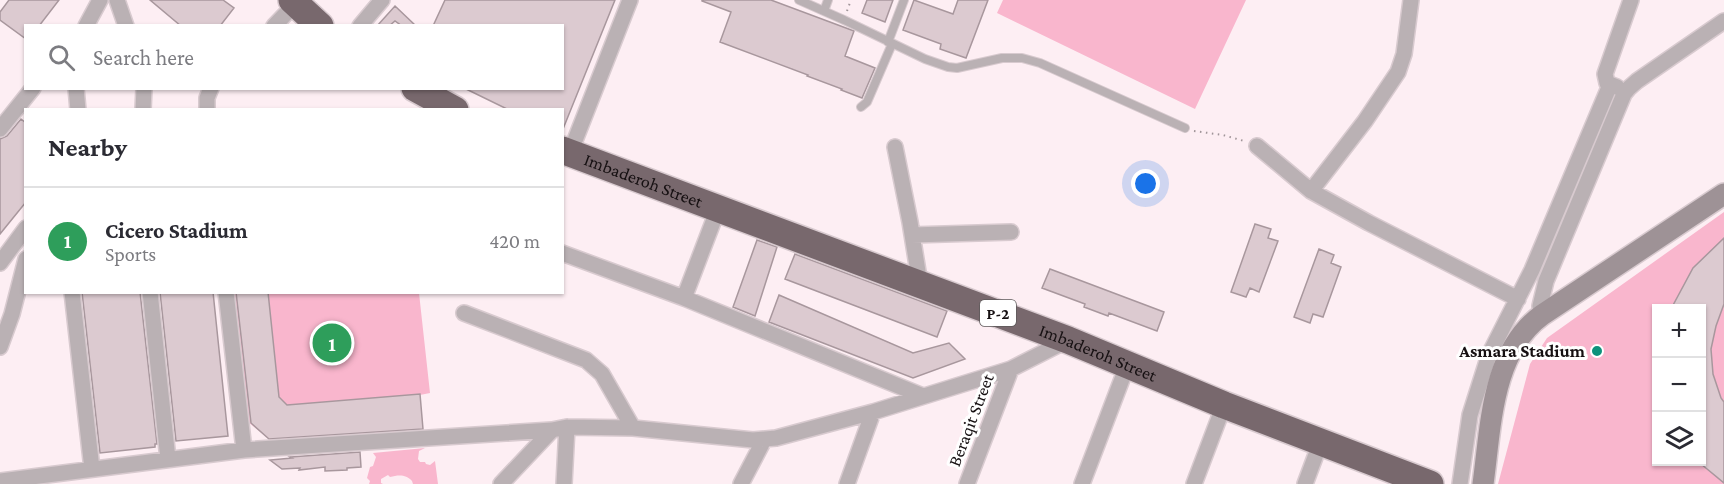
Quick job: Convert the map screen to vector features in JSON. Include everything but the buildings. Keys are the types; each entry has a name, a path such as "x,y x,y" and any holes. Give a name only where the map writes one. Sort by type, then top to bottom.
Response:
{"highway":[{"path":"296,1 318,24"},
{"path":"419,90 451,108"},
{"name":"Imbaderoh Street","path":"566,151 1068,340 1127,366 1321,441 1421,483"}],"street":[{"path":"87,24 100,0"},
{"path":"117,0 125,24"},
{"path":"362,24 382,0"},
{"path":"566,151 630,0"},
{"path":"1311,191 1398,72 1404,54 1412,0"},
{"path":"1629,88 1610,85 1607,83 1605,74 1631,0"},
{"path":"276,24 296,1"},
{"path":"1542,315 1540,306 1546,281 1624,94 1629,88 1724,21"},
{"path":"1460,484 1470,416 1489,355 1518,299 1610,85"},
{"path":"0,129 31,90"},
{"path":"76,90 78,108"},
{"path":"143,108 144,90"},
{"path":"207,108 210,90"},
{"path":"1257,146 1311,191 1518,299"},
{"path":"895,147 920,284"},
{"path":"1483,484 1493,411 1503,369 1530,324 1724,194"},
{"path":"684,298 718,209"},
{"path":"0,263 24,231"},
{"path":"912,235 1011,232"},
{"path":"564,255 684,298 923,396"},
{"path":"0,347 12,314 24,268"},
{"path":"72,294 92,469"},
{"path":"150,294 168,459"},
{"path":"226,294 244,450"},
{"path":"464,313 586,360 602,374 633,428"},
{"path":"0,481 244,450 560,429 633,428 764,440 873,412 1011,369 1068,340"},
{"path":"1082,484 1127,366"},
{"name":"Beraqit Street","path":"967,484 1011,369"},
{"path":"1194,484 1224,405"},
{"path":"847,484 873,412"},
{"path":"501,484 560,429"},
{"path":"560,429 564,484"},
{"path":"741,484 764,440"},
{"path":"1305,484 1321,441"}],"lane":[{"path":"799,0 925,59 948,67 957,68 1002,58 1022,58 1040,63 1185,128"},
{"path":"824,11 828,0"},
{"path":"861,107 867,102 904,0"}],"path":[{"path":"1185,128 1230,137 1257,146"}],"shaded area":[{"path":"1003,0 1246,0 1195,109 997,13"},
{"name":"Asmara Stadium","path":"1724,212 1724,484 1498,484 1530,364 1547,338"},
{"path":"234,294 419,294 430,393 420,395 423,429 275,444 247,421"},
{"path":"425,448 419,451 418,459 430,465 435,461 438,484 413,484 405,476 390,477 388,475 381,479 383,484 369,484 370,481 367,478 376,457 373,453"}],"place":[{"name":"Cicero Stadium","path":"332,343"},
{"name":"Asmara Stadium","path":"1597,351"}]}
